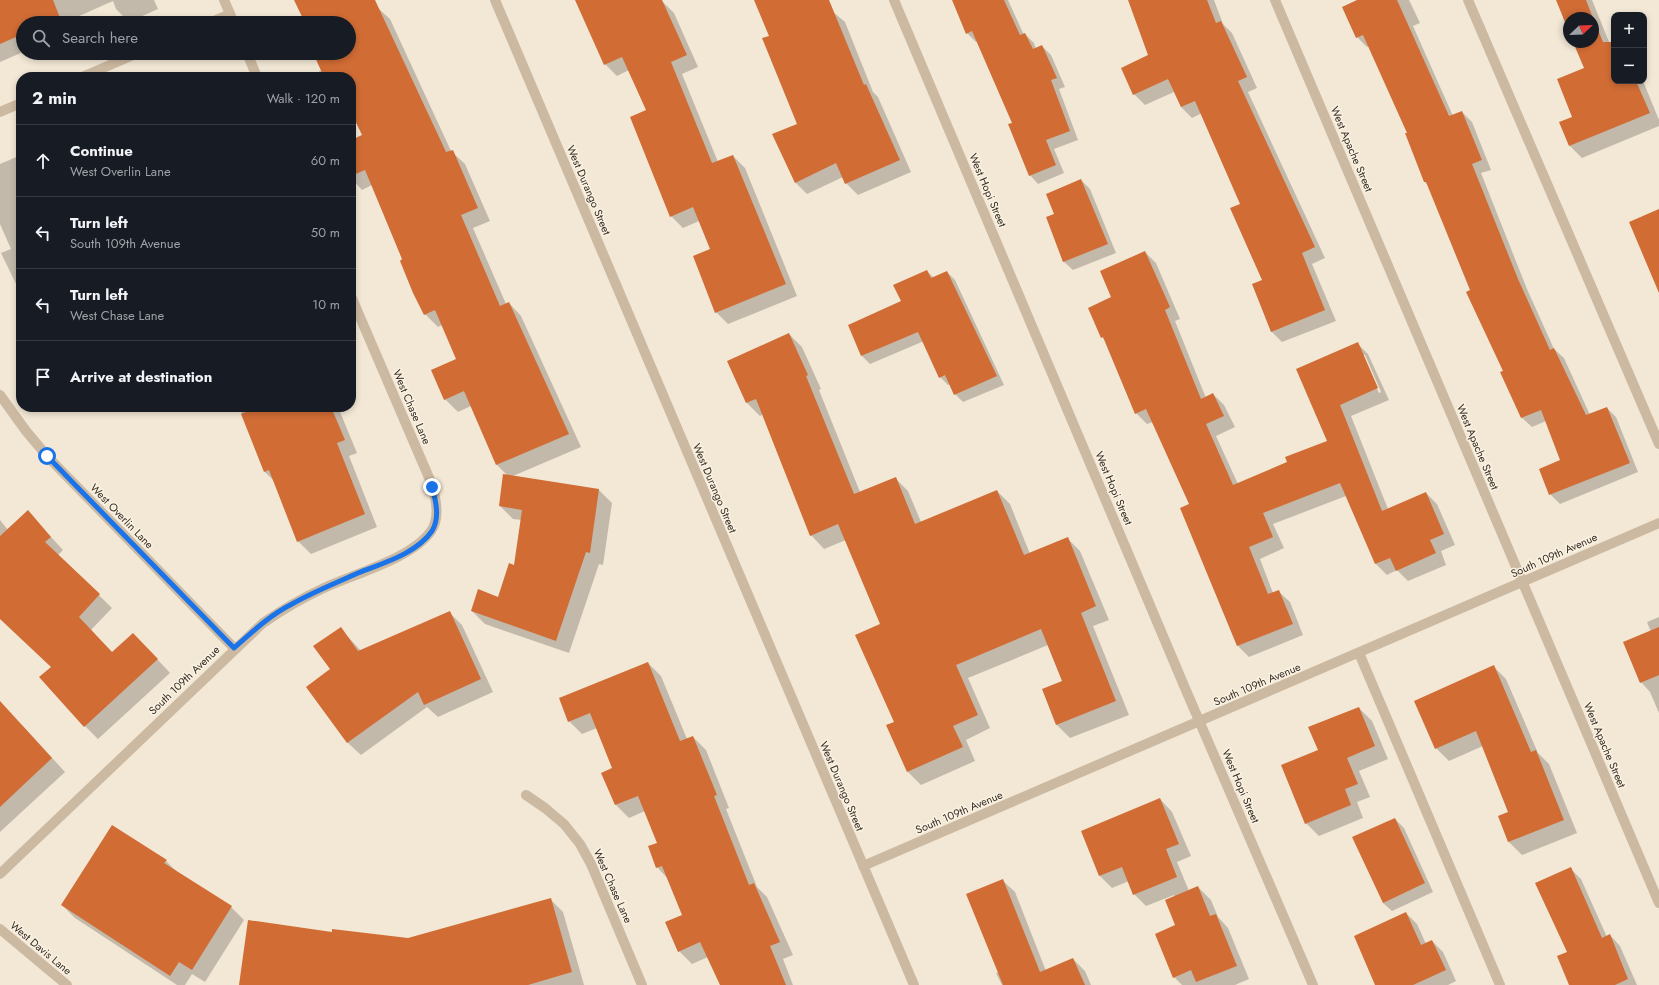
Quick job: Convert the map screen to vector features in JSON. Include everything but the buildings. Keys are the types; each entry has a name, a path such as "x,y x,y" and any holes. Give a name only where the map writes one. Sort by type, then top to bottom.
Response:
{"street":[{"path":"224,0 231,16"},
{"name":"West Durango Street","path":"495,0 914,985"},
{"name":"West Hopi Street","path":"894,0 1313,985"},
{"name":"West Apache Street","path":"1276,0 1659,903"},
{"path":"1468,0 1659,444"},
{"path":"94,72 122,60"},
{"path":"250,60 255,72"},
{"path":"0,112 16,105"},
{"name":"West Chase Lane","path":"356,308 432,487 436,502 437,517 432,530"},
{"name":"West Overlin Lane","path":"0,395 26,431 47,456 234,648"},
{"name":"South 109th Avenue","path":"863,866 1200,722 1659,522"},
{"name":"South 109th Avenue","path":"0,874 234,648 263,623 291,604 324,588 399,556 424,540 432,530"},
{"path":"1358,653 1500,985"},
{"name":"West Chase Lane","path":"526,795 564,824 580,844 591,864 642,985"},
{"name":"West Davis Lane","path":"0,929 67,985"}],"route":[{"path":"47,456 234,648 263,623 291,604 324,588 399,556 424,540 432,530 437,517 436,502 432,487"}]}
